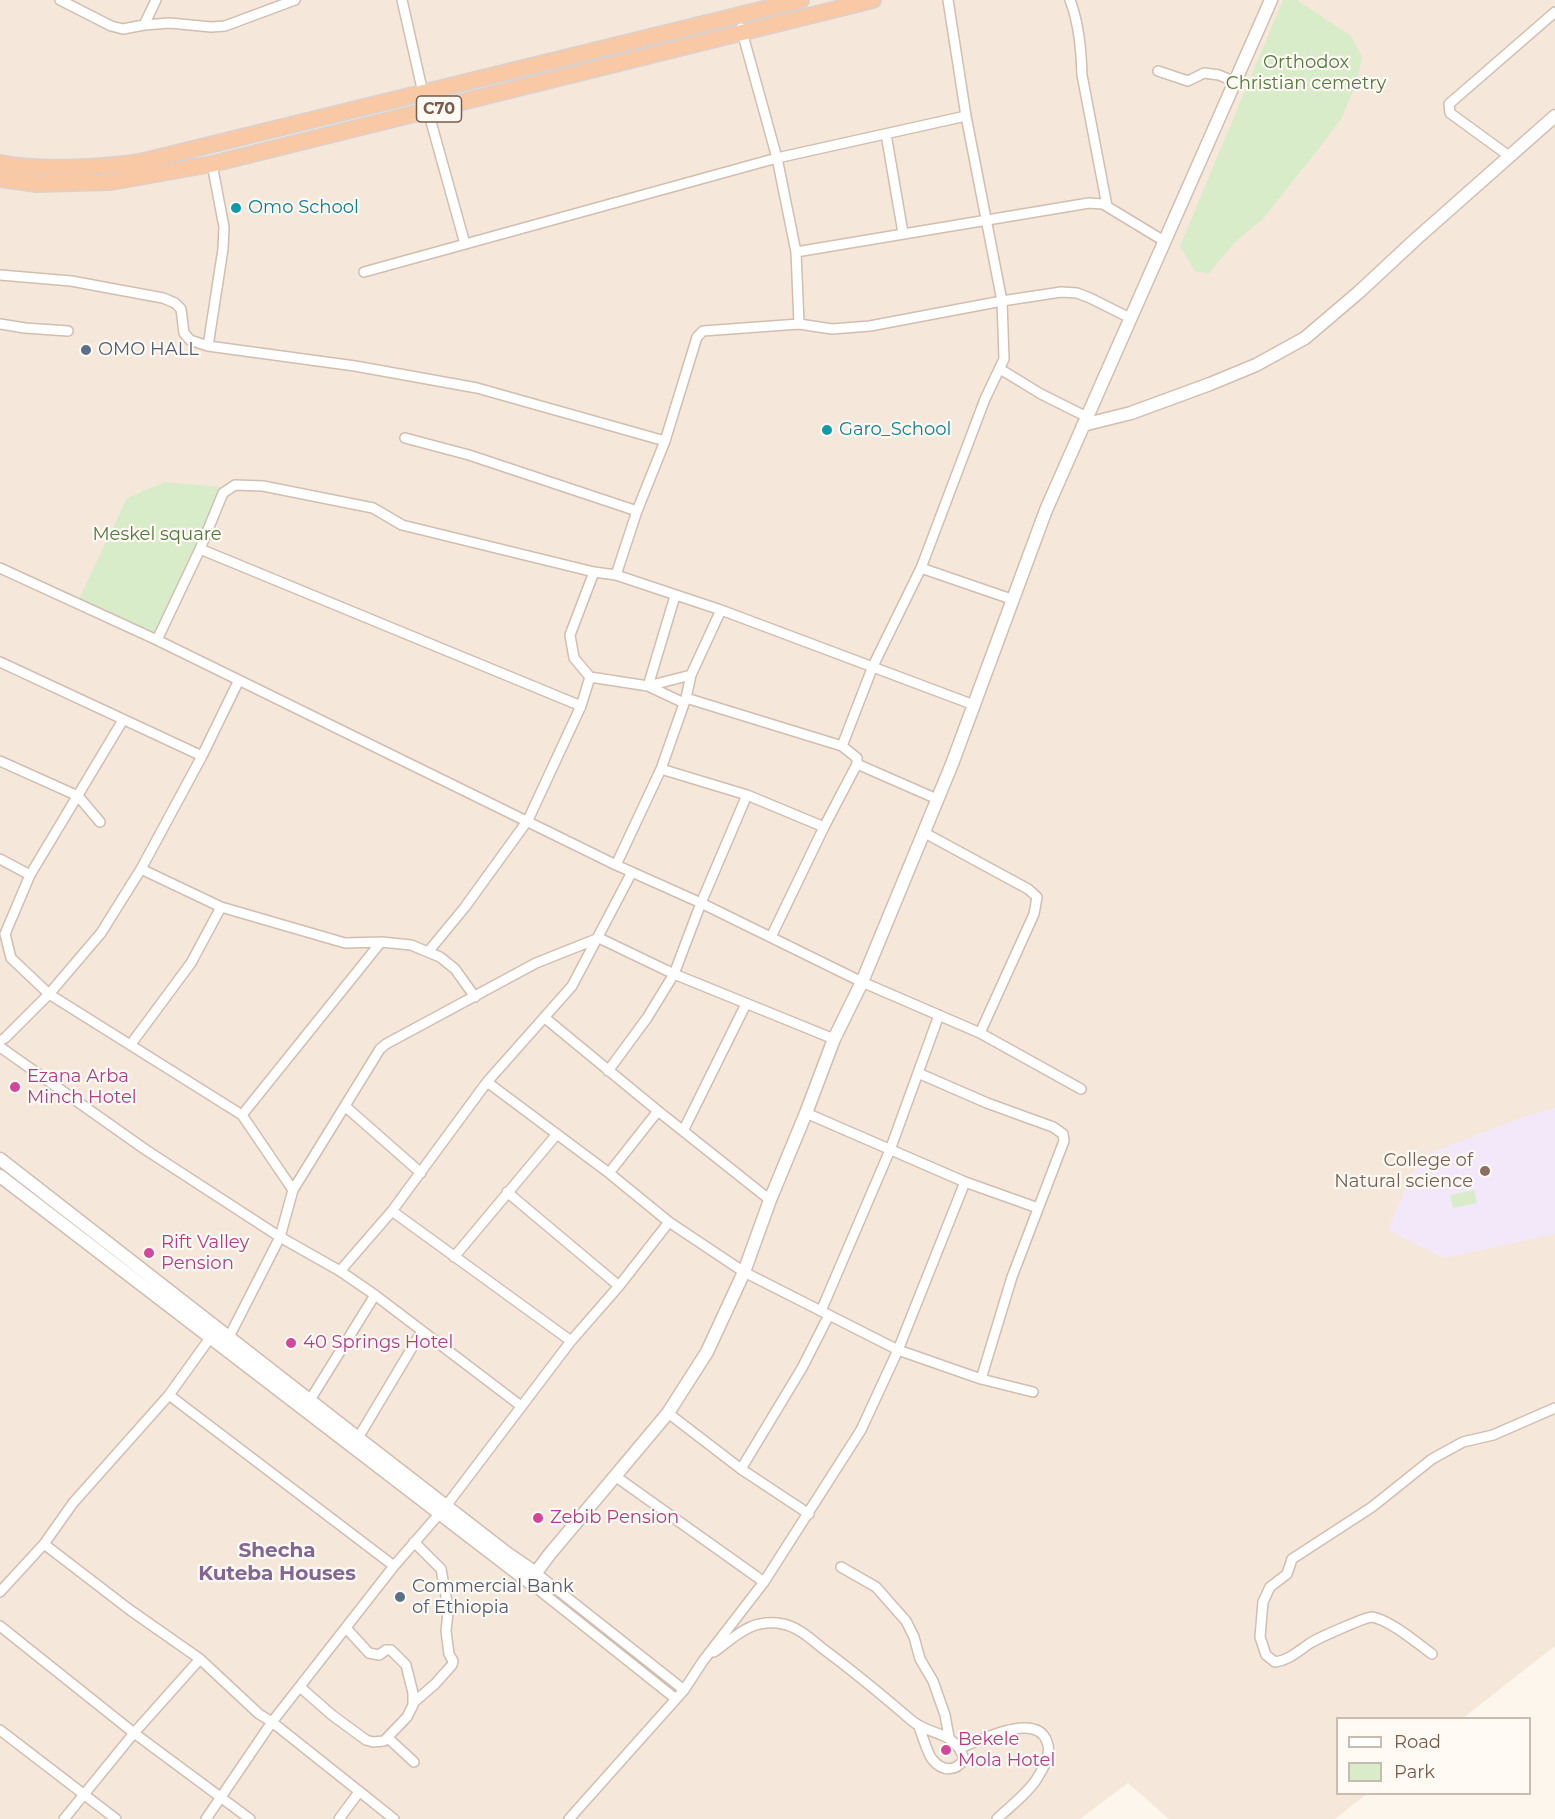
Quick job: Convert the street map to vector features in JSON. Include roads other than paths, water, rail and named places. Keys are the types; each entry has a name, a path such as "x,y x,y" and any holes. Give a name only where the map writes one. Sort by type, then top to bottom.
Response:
{"highway":[{"name":"C70","path":"0,163 50,167 113,166 140,162 801,0"},
{"name":"C70","path":"0,179 37,184 111,182 212,164 873,0"}],"street":[{"path":"60,0 111,26 123,29 170,23 225,26 295,0"},
{"path":"144,25 156,0"},
{"path":"402,0 423,93 465,244"},
{"path":"842,746 873,666 921,568 985,399 1004,359 1002,301 966,116 948,0"},
{"path":"1070,0 1075,15 1082,54 1082,75 1107,206"},
{"path":"533,1578 549,1555 668,1413 707,1352 744,1272 834,1039 861,982 937,799 1014,600 1046,510 1270,0"},
{"path":"1509,156 1450,112 1449,104 1555,12"},
{"path":"738,16 777,158 796,252 799,324"},
{"path":"1158,71 1188,81 1204,73 1218,75 1235,82"},
{"path":"364,272 777,158 966,116"},
{"path":"1000,369 1085,421 1131,413 1256,365 1305,338 1555,116"},
{"path":"886,134 903,233"},
{"path":"208,346 223,249 224,227 212,164"},
{"path":"796,252 1089,203 1107,206 1164,241"},
{"path":"0,275 71,281 163,298 175,303 181,309 184,333 190,340 208,346 355,366 477,388 665,441"},
{"path":"616,575 637,511 665,441 697,337 703,331 799,324 832,329 870,326 1061,292 1077,293 1130,318"},
{"path":"0,324 68,331"},
{"path":"405,438 469,455 637,511"},
{"path":"157,640 200,549 223,493 235,485 263,486 373,508 402,525 594,572 616,575 721,610 974,705"},
{"path":"200,549 581,706"},
{"path":"0,568 157,640 616,865 700,903 861,982 980,1033 1081,1089"},
{"path":"921,568 1014,600"},
{"path":"594,572 570,635 574,658 590,677 648,686 685,700 842,746 857,758 857,764 824,826 771,937"},
{"path":"648,686 675,596"},
{"path":"616,865 661,769 685,700 691,675 721,610"},
{"path":"0,662 202,756"},
{"path":"648,686 691,675"},
{"path":"428,952 465,907 528,820 581,706 590,677"},
{"path":"239,680 202,756 141,868 100,933 49,994 1,1040 146,1150 280,1237 340,1271 375,1295 521,1406"},
{"path":"123,720 30,875 5,933 11,958 49,994 242,1115 293,1190"},
{"path":"0,761 78,796 100,822"},
{"path":"857,764 937,799"},
{"path":"661,769 747,795 824,826"},
{"path":"608,1071 647,1018 674,974 700,903 747,795"},
{"path":"923,832 1028,889 1037,897 1034,914 980,1033"},
{"path":"0,859 30,875"},
{"path":"141,868 221,907 345,943 381,942 411,945 440,957 455,969 475,997"},
{"path":"340,1271 392,1211 487,1082 572,986 632,872"},
{"path":"131,1044 191,963 221,907"},
{"path":"229,1337 280,1237 293,1190 380,1049 536,963 598,938 674,974 834,1039"},
{"path":"242,1115 381,942"},
{"path":"683,1131 746,1004"},
{"path":"741,1468 802,1368 890,1150 939,1015"},
{"path":"545,1018 658,1112 770,1200"},
{"path":"918,1073 987,1103 1053,1127 1063,1134 1064,1141 1012,1277 981,1379"},
{"path":"487,1082 609,1173 669,1222 744,1272 898,1350 981,1379 1033,1392"},
{"path":"346,1107 421,1173"},
{"path":"609,1173 658,1112"},
{"path":"807,1113 965,1182 1038,1208"},
{"path":"454,1257 557,1134"},
{"path":"0,1159 358,1438 443,1510"},
{"path":"0,1176 210,1338 684,1690"},
{"path":"569,1819 684,1690 703,1661 764,1582 809,1514 861,1430 898,1350 965,1182"},
{"path":"507,1192 619,1286"},
{"path":"392,1211 571,1341"},
{"path":"206,1819 272,1722 394,1566 443,1510 571,1341 619,1286 669,1222"},
{"path":"310,1400 375,1295"},
{"path":"358,1438 422,1331"},
{"path":"0,1592 44,1544 73,1503 169,1395 210,1338"},
{"path":"169,1395 394,1566"},
{"path":"1432,1654 1396,1629 1370,1617 1314,1641 1284,1661 1275,1662 1266,1654 1260,1637 1263,1602 1270,1587 1287,1574 1292,1559 1372,1508 1432,1459 1463,1442 1493,1435 1555,1408"},
{"path":"668,1413 741,1468 809,1514"},
{"path":"615,1476 764,1582"},
{"path":"413,1703 435,1684 453,1661 449,1654 446,1631 448,1612 441,1569 414,1542"},
{"path":"44,1544 130,1610 200,1659 259,1714 394,1819"},
{"path":"841,1568 876,1587 906,1621 914,1637 920,1659 933,1681 945,1715 949,1737"},
{"path":"533,1578 676,1699"},
{"path":"703,1661 749,1626 783,1624 799,1630 851,1669 919,1727 949,1737 960,1748 964,1759 959,1766 953,1769 943,1768 931,1758 919,1727"},
{"path":"0,1626 134,1733 250,1819"},
{"path":"300,1687 366,1740 379,1743 388,1738 407,1717 413,1703 413,1693 406,1665 391,1650 386,1650 379,1655 369,1653 346,1628"},
{"path":"64,1819 134,1733 200,1659"},
{"path":"960,1748 994,1735 1025,1727 1035,1728 1044,1734 1048,1743 1047,1761 1035,1782 997,1819"},
{"path":"0,1730 116,1819"},
{"path":"388,1738 414,1762"},
{"path":"339,1819 359,1792"}],"place":[{"name":"Omo School","path":"236,208"},
{"name":"OMO HALL","path":"86,350"},
{"name":"Garo_School","path":"827,430"},
{"name":"Ezana Arba Minch Hotel","path":"15,1087"},
{"name":"College of Natural science","path":"1485,1171"},
{"name":"Rift Valley Pension","path":"149,1253"},
{"name":"40 Springs Hotel","path":"291,1343"},
{"name":"Zebib Pension","path":"538,1518"},
{"name":"Commercial Bank of Ethiopia","path":"400,1597"},
{"name":"Bekele Mola Hotel","path":"946,1750"}],"district":[{"name":"Shecha Kuteba Houses","path":"277,1562"}],"park label":[{"name":"Orthodox Christian cemetry","path":"1306,73"},
{"name":"Meskel square","path":"157,535"}]}
